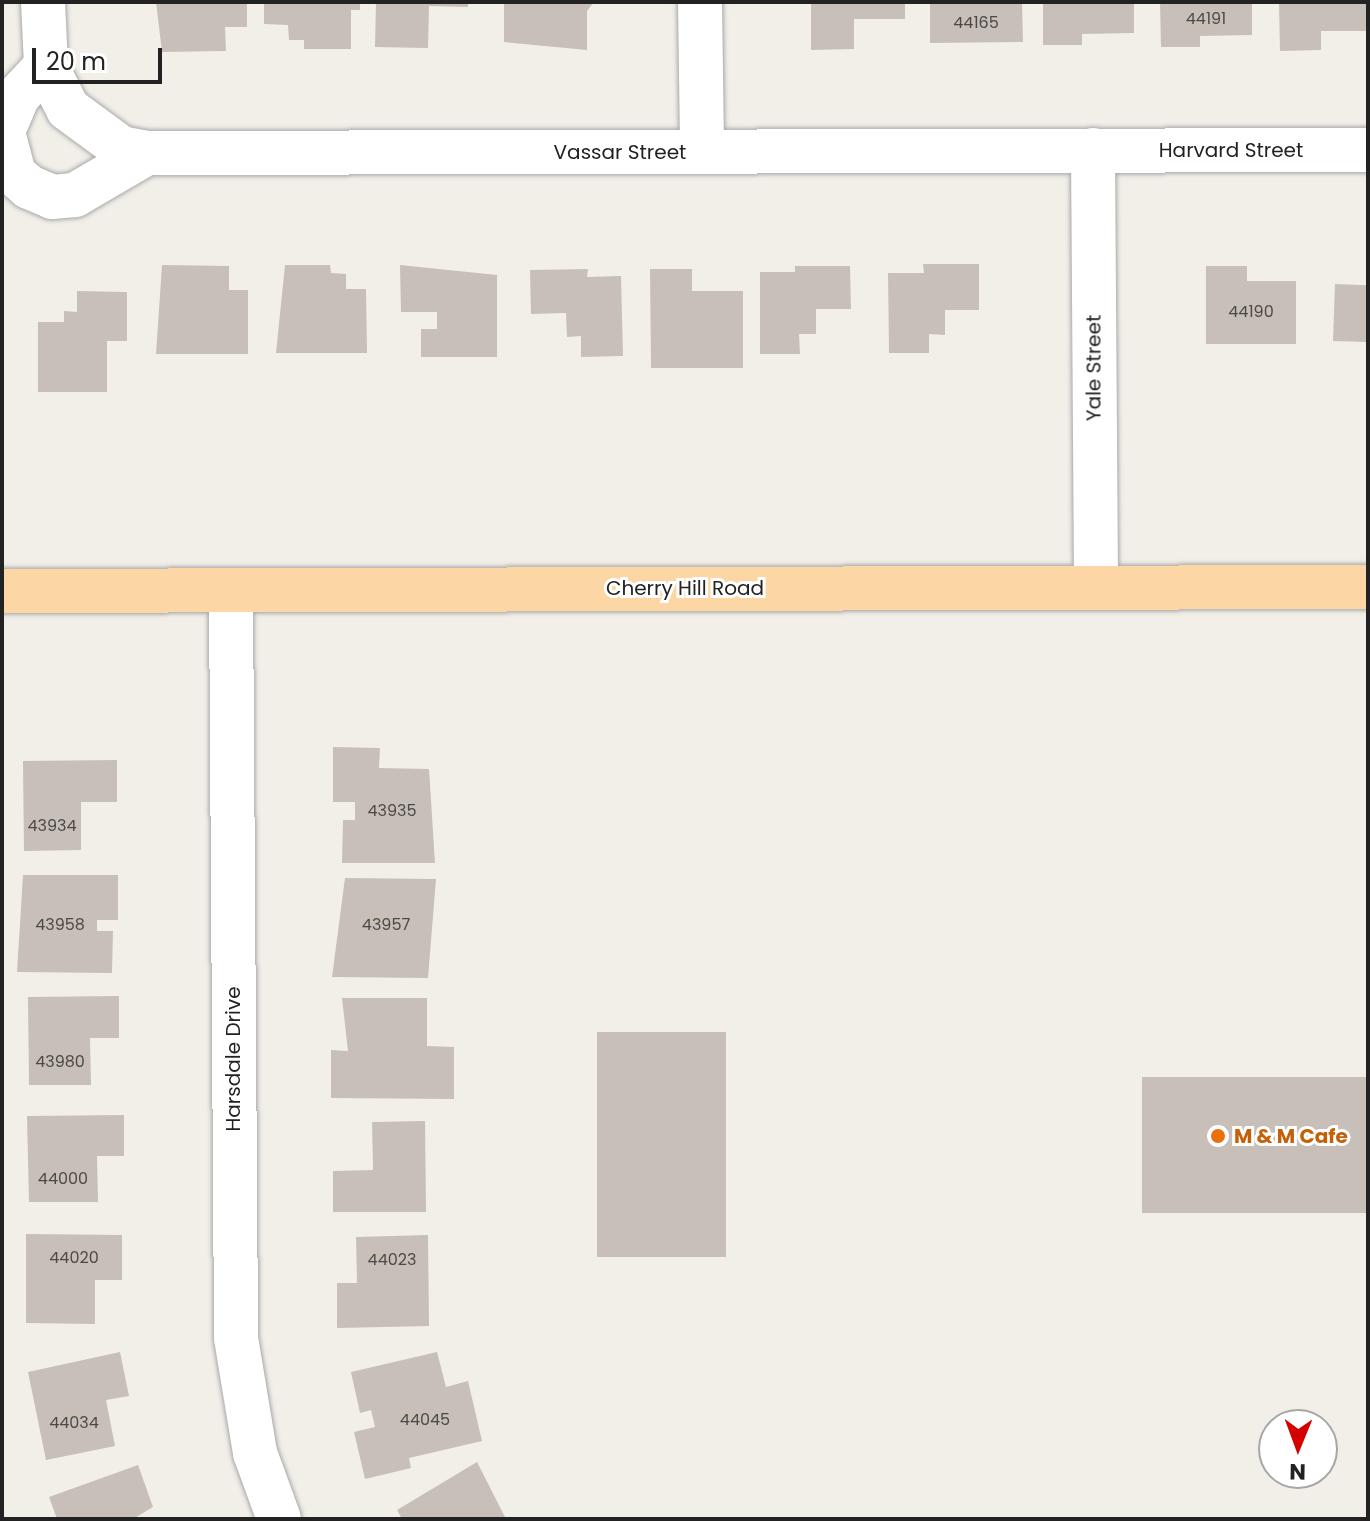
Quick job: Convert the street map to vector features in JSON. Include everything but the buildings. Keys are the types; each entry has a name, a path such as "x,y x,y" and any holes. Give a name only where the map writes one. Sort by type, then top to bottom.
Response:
{"main road":[{"name":"Cherry Hill Road","path":"2,591 231,594 1096,586 1368,587"}],"street":[{"path":"43,2 46,66 18,96 3,132 14,174 52,197 75,195 147,153"},
{"path":"700,2 702,151"},
{"name":"Vassar Street","path":"46,66 68,109 121,148 147,153 1093,150"},
{"name":"Harvard Street","path":"1093,150 1368,150"},
{"name":"Yale Street","path":"1093,150 1096,586"},
{"name":"Harsdale Drive","path":"231,594 236,1338 255,1453 279,1519"}],"place":[{"name":"M & M Cafe","path":"1218,1136"}]}
